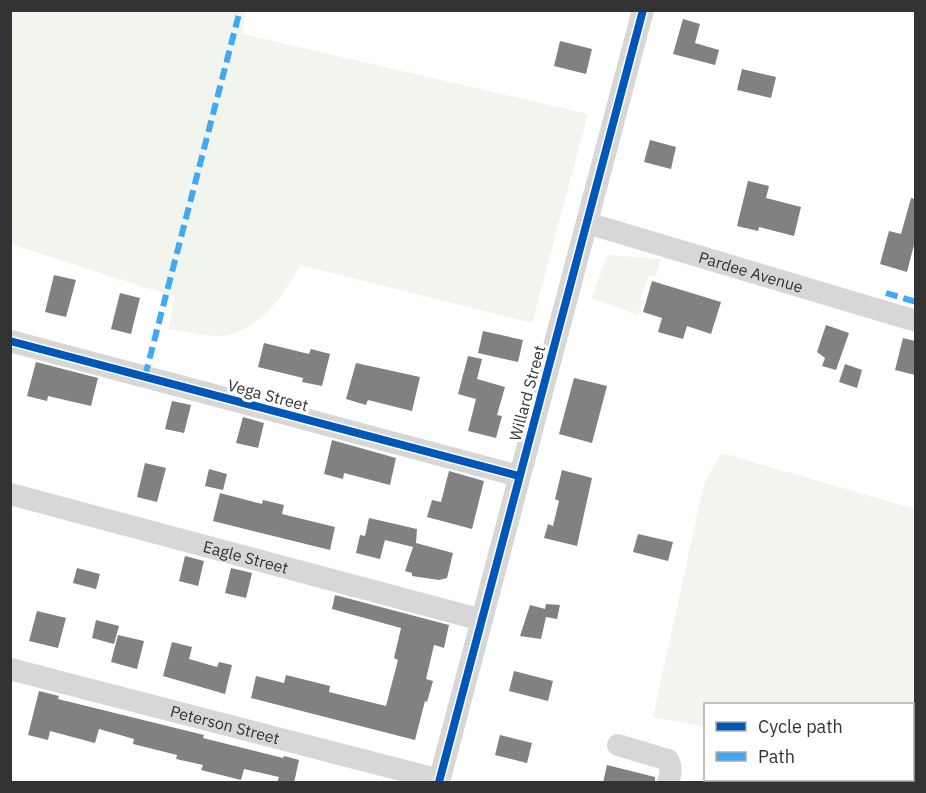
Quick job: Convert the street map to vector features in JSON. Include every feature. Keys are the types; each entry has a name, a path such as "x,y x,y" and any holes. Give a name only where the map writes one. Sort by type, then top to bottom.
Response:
{"street":[{"name":"Willard Street","path":"439,781 643,10"},
{"name":"Pardee Avenue","path":"587,223 915,321"},
{"name":"Vega Street","path":"10,341 519,476"},
{"name":"Eagle Street","path":"10,494 482,620"},
{"name":"Peterson Street","path":"10,669 439,781"},
{"path":"618,745 668,760 671,774 668,783"}],"shaded area":[{"path":"11,10 246,11 242,34 588,114 532,323 300,265 279,299 259,319 236,333 224,336 204,335 168,329 175,297 11,244"},
{"path":"607,255 661,259 656,276 649,275 640,299 644,301 638,315 592,298"},
{"path":"721,453 915,509 915,782 804,782 914,781 914,703 704,703 704,727 653,717 704,484"}],"building":[{"path":"683,19 700,24 695,43 719,50 715,65 673,54"},
{"path":"560,41 592,49 586,74 554,66"},
{"path":"742,69 776,77 771,98 737,90"},
{"path":"650,140 676,147 671,169 644,162"},
{"path":"748,181 769,186 766,198 801,207 794,236 759,227 758,231 737,226"},
{"path":"911,198 915,199 915,241 907,272 880,264 889,231 901,234"},
{"path":"54,275 76,280 66,317 45,312"},
{"path":"652,281 721,302 711,334 687,326 683,339 658,332 662,318 643,312"},
{"path":"120,293 140,298 131,334 111,329"},
{"path":"826,325 849,333 836,370 822,366 825,358 817,352"},
{"path":"483,331 523,340 518,362 478,353"},
{"path":"903,338 915,341 915,375 895,370"},
{"path":"264,343 309,354 311,349 330,354 322,386 302,382 303,378 258,367"},
{"path":"468,356 482,359 477,379 505,387 497,415 502,416 496,438 468,431 476,399 458,394"},
{"path":"36,362 98,378 91,406 48,396 47,401 27,396"},
{"path":"356,363 420,377 412,411 368,400 366,405 346,399"},
{"path":"845,364 862,370 857,388 839,382"},
{"path":"574,378 607,386 592,443 559,434"},
{"path":"172,401 191,405 184,433 165,429"},
{"path":"243,417 264,423 258,448 236,443"},
{"path":"332,440 396,458 390,485 344,473 343,479 324,474"},
{"path":"145,463 166,468 157,502 137,497"},
{"path":"209,469 227,474 223,490 205,486"},
{"path":"562,470 592,478 577,546 544,538 548,524 553,526 559,501 555,499"},
{"path":"449,471 484,481 472,529 427,517 432,500 441,502"},
{"path":"220,493 262,504 263,500 284,505 282,514 335,527 330,550 213,521"},
{"path":"369,518 417,529 416,543 453,553 447,578 439,580 412,576 412,573 405,571 413,547 385,540 380,559 356,553 360,535 365,536"},
{"path":"638,534 673,542 668,561 633,552"},
{"path":"185,556 204,561 198,586 179,581"},
{"path":"77,568 100,574 96,589 73,583"},
{"path":"231,568 252,573 246,598 225,593"},
{"path":"335,595 449,625 444,648 434,645 426,679 433,681 427,702 425,701 415,740 251,698 256,676 284,683 286,675 330,686 329,692 386,706 398,660 394,658 401,628 332,609"},
{"path":"546,604 560,605 557,619 546,617 541,639 520,636 530,605 545,609"},
{"path":"37,611 66,618 58,648 29,641"},
{"path":"96,620 119,626 114,644 92,638"},
{"path":"118,635 144,641 137,669 111,662"},
{"path":"172,642 192,647 189,659 217,667 219,662 232,665 225,694 163,676"},
{"path":"514,671 553,681 548,701 509,691"},
{"path":"39,691 59,696 58,699 204,735 203,738 299,760 294,783 277,783 279,777 244,769 241,780 201,770 203,765 176,759 177,755 133,744 134,739 99,729 95,743 50,731 48,740 28,735"},
{"path":"500,735 532,743 527,763 495,755"},
{"path":"607,765 655,777 655,783 603,783"}],"marked path":[{"path":"145,376 240,10"},
{"path":"886,293 916,302"}],"cycle path":[{"path":"439,782 643,10"},
{"path":"10,341 519,476"}]}
